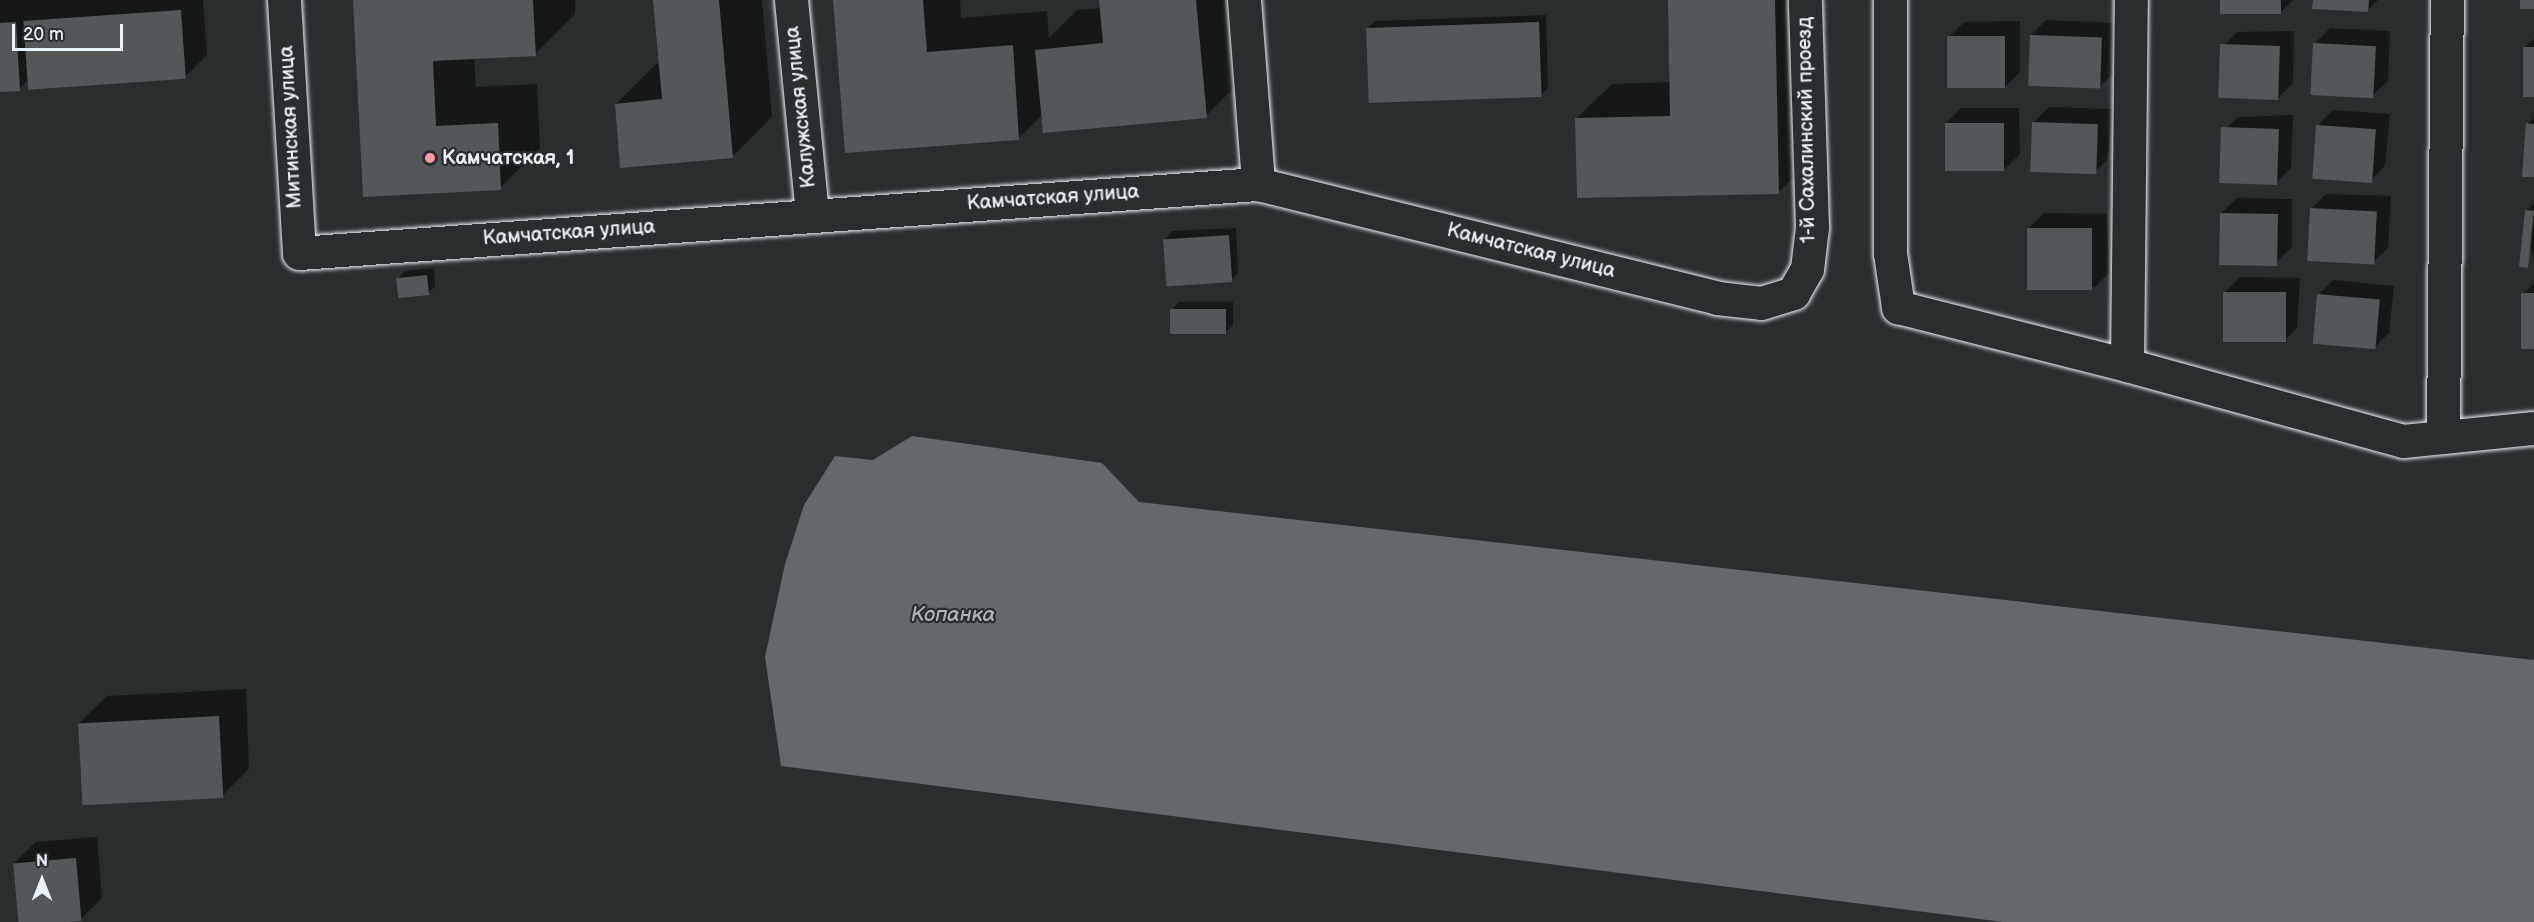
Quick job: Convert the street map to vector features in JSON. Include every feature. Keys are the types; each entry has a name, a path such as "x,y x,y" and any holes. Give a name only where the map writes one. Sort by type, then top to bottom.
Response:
{"street":[{"name":"Митинская улица","path":"284,0 299,253"},
{"name":"Калужская улица","path":"791,0 812,214"},
{"path":"1244,0 1257,184"},
{"name":"1-й Сахалинский проезд","path":"1793,293 1807,269 1812,227 1805,0"},
{"path":"1890,0 1890,253 1898,307 2127,365 2403,441 2534,428"},
{"path":"2127,365 2132,0"},
{"path":"2443,437 2447,0"},
{"name":"Камчатская улица","path":"299,253 812,214 1257,184 1717,298 1761,303 1793,293"}],"water":[{"name":"Копанка","path":"912,436 1102,463 1139,502 2534,660 2534,922 2003,922 781,766 765,657 785,564 804,505 835,456 873,460"}],"building":[{"path":"353,0 533,0 536,56 433,61 436,126 498,123 501,190 363,197"},
{"path":"653,0 719,0 733,158 620,168 615,104 662,99"},
{"path":"833,0 923,0 927,52 1013,45 1019,140 845,153"},
{"path":"1099,0 1196,0 1207,118 1043,133 1035,50 1103,43"},
{"path":"1668,0 1775,0 1779,194 1577,198 1575,118 1670,116"},
{"path":"2220,0 2281,0 2281,14 2220,14"},
{"path":"2313,0 2369,0 2368,12 2312,9"},
{"path":"2520,0 2534,0 2534,9 2520,9"},
{"path":"181,10 186,79 28,90 23,21"},
{"path":"16,22 20,91 0,92 0,23"},
{"path":"1539,22 1542,97 1369,103 1366,28"},
{"path":"2030,35 2102,38 2100,88 2028,86"},
{"path":"1947,36 2005,36 2005,88 1947,88"},
{"path":"2313,43 2376,46 2373,98 2310,95"},
{"path":"2220,44 2280,46 2278,100 2218,98"},
{"path":"2523,47 2534,47 2534,97 2523,97"},
{"path":"2032,122 2098,124 2096,174 2030,172"},
{"path":"1945,123 2004,123 2004,171 1945,171"},
{"path":"2526,123 2534,124 2534,177 2522,177"},
{"path":"2316,125 2376,129 2372,183 2312,179"},
{"path":"2221,127 2279,129 2277,185 2219,183"},
{"path":"2310,208 2377,212 2374,264 2307,261"},
{"path":"2525,210 2534,211 2528,268 2519,267"},
{"path":"2220,213 2278,214 2277,266 2219,265"},
{"path":"2027,228 2092,228 2092,290 2027,290"},
{"path":"1229,235 1232,282 1166,286 1163,240"},
{"path":"427,275 429,295 398,298 396,278"},
{"path":"2223,292 2286,292 2286,342 2223,342"},
{"path":"2521,293 2534,293 2534,349 2521,349"},
{"path":"2317,294 2380,299 2375,349 2313,344"},
{"path":"1170,309 1226,309 1226,334 1170,334"},
{"path":"219,716 223,798 82,805 78,723"},
{"path":"76,858 81,921 18,922 13,863"}],"place":[{"name":"Камчатская, 1","path":"430,158"}]}
